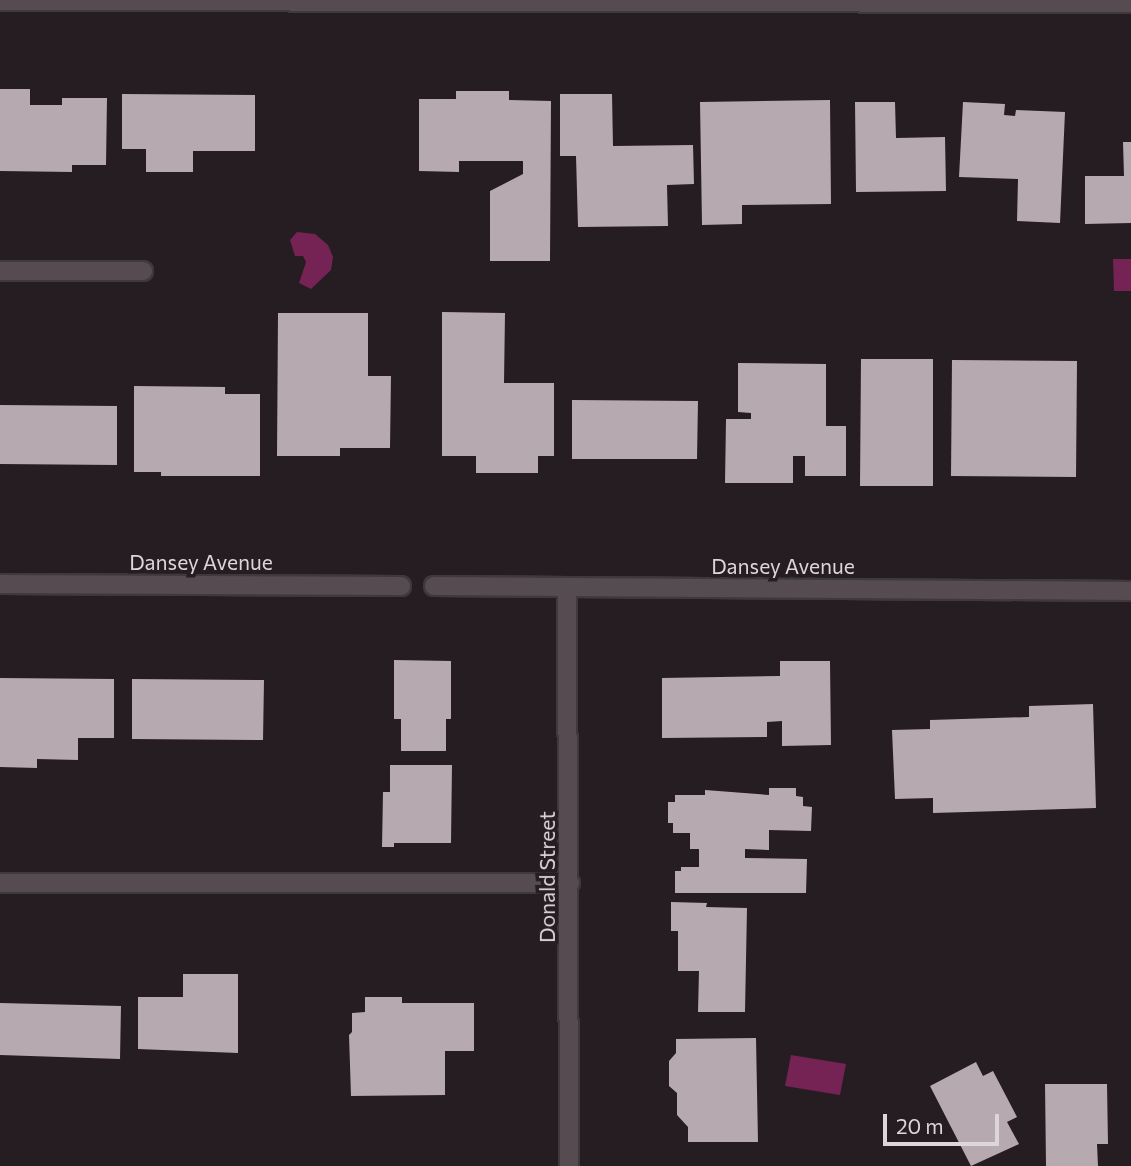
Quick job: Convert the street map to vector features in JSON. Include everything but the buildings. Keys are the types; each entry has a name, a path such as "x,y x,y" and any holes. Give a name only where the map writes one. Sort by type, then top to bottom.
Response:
{"street":[{"path":"0,1 1131,4"},
{"path":"0,271 143,271"},
{"name":"Dansey Avenue","path":"0,584 401,586"},
{"name":"Dansey Avenue","path":"435,586 1131,591"},
{"name":"Donald Street","path":"567,588 569,1166"},
{"path":"0,883 570,883"}],"shaded area":[{"path":"297,232 315,234 328,245 333,257 331,270 311,289 299,283 306,262 303,256 295,256 290,240"},
{"path":"1113,259 1131,259 1131,291 1114,291"},
{"path":"791,1055 846,1064 840,1095 785,1086"}]}
